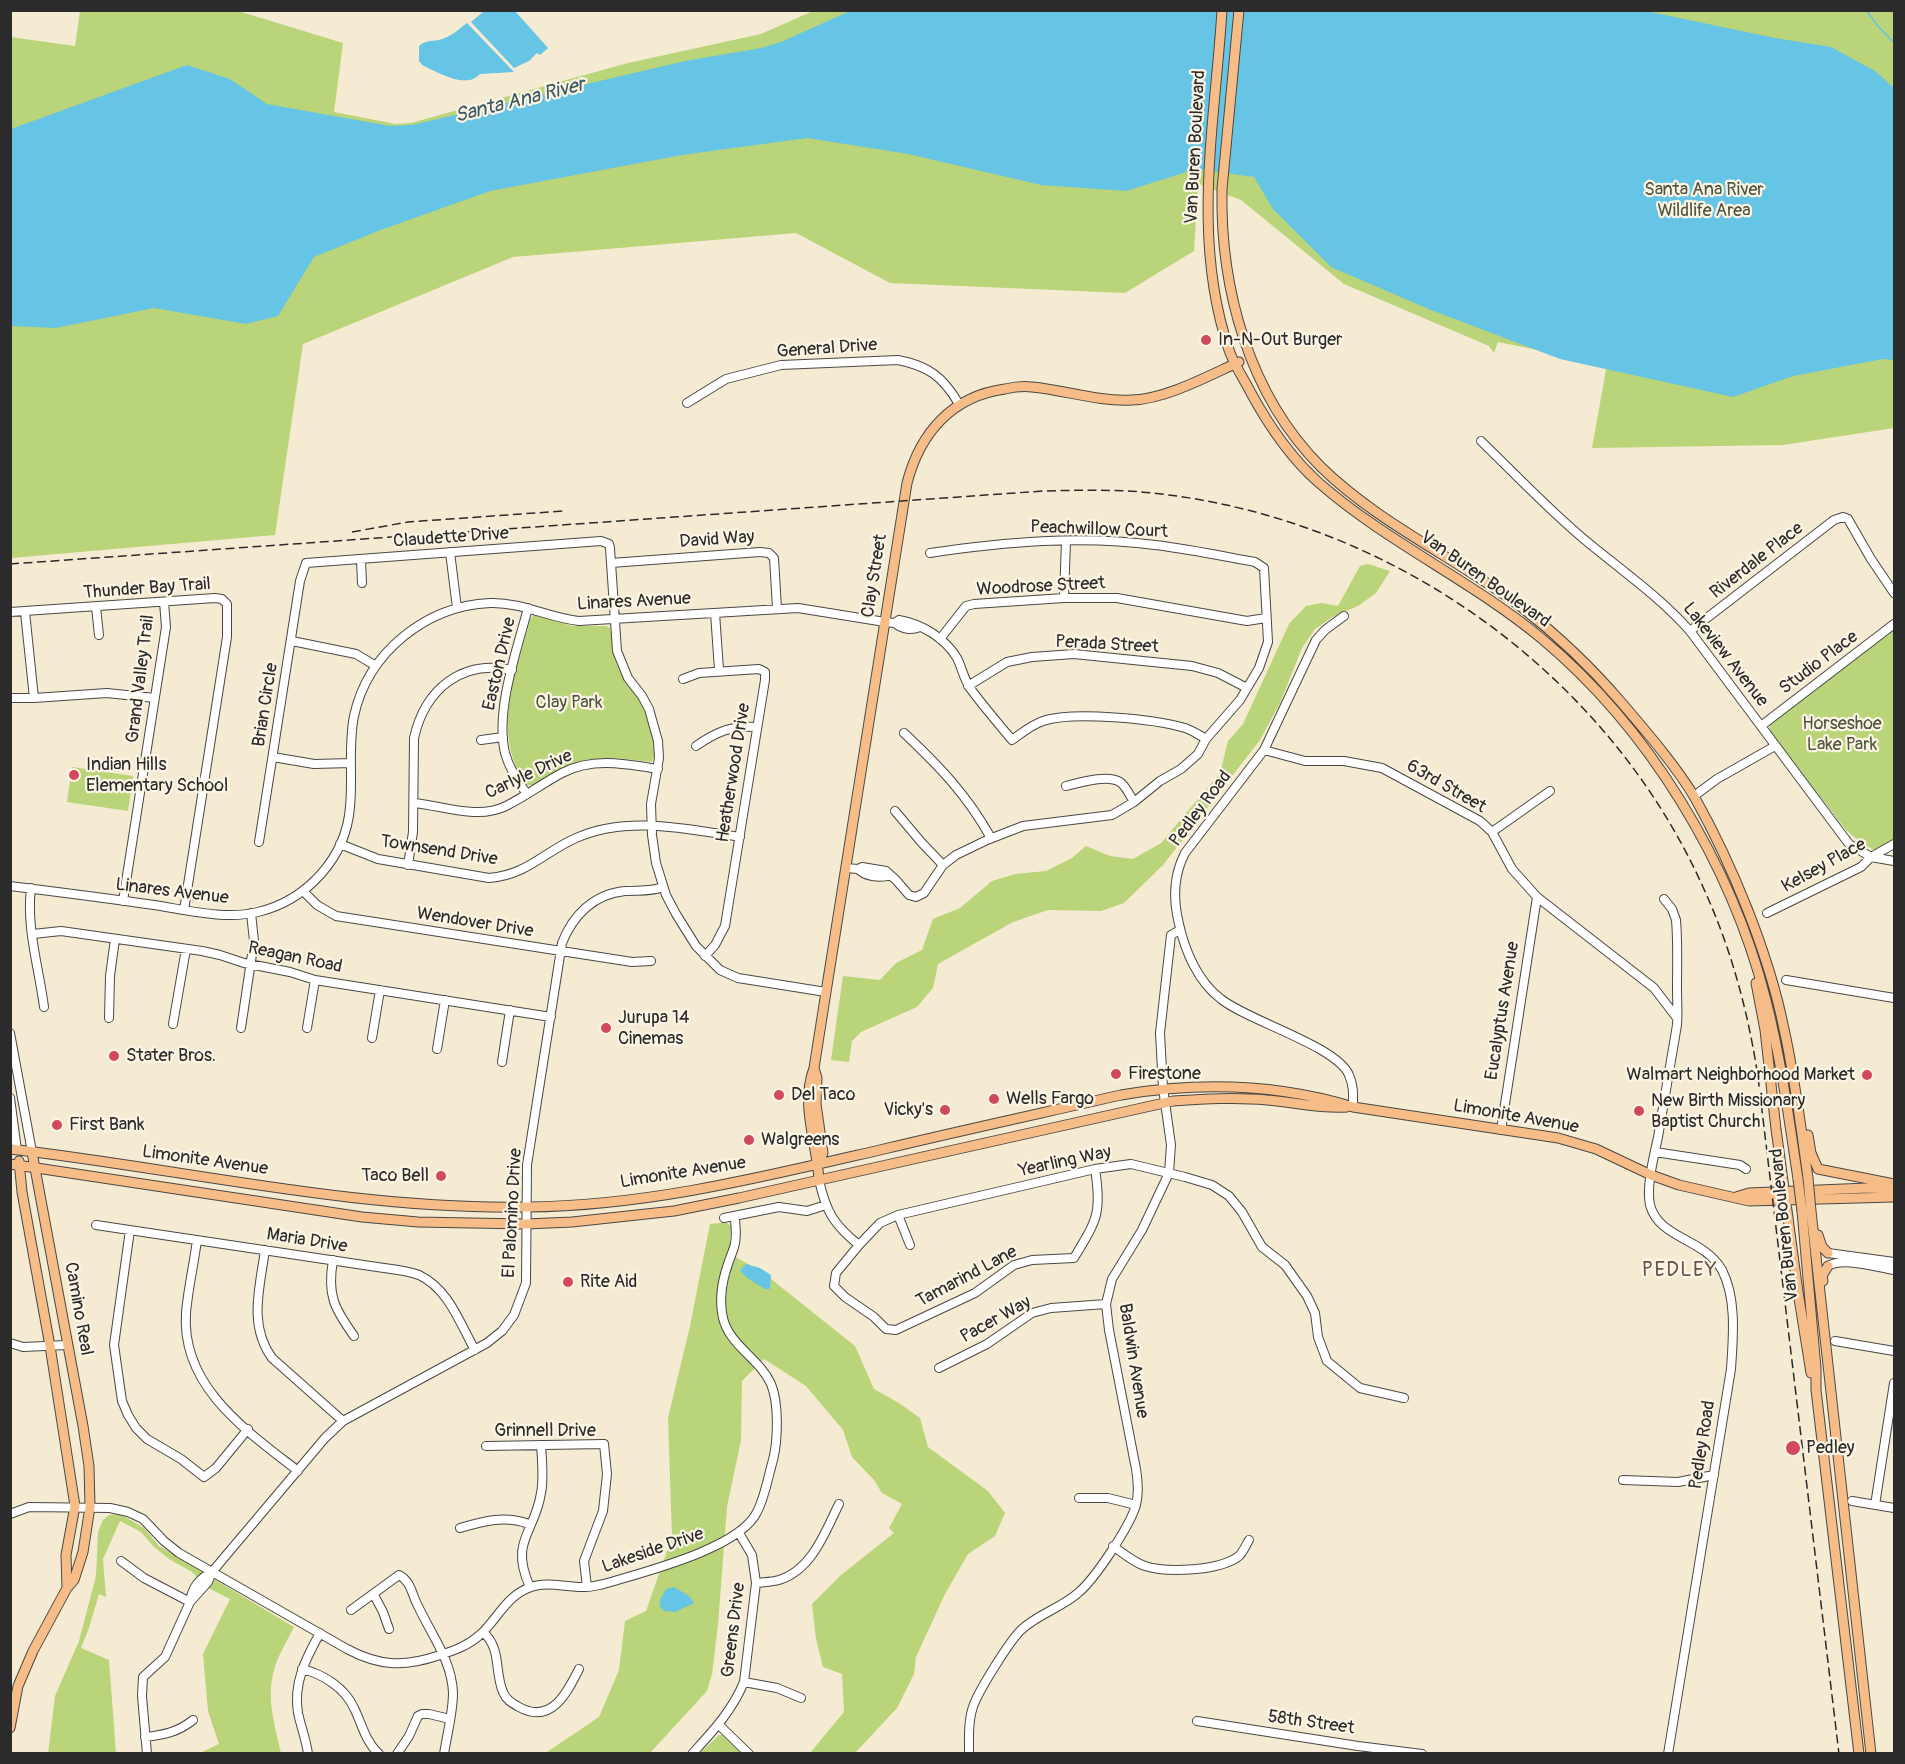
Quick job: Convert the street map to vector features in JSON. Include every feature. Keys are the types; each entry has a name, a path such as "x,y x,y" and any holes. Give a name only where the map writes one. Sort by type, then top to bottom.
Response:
{"main road":[{"name":"Van Buren Boulevard","path":"1222,10 1208,174 1207,224 1212,280 1221,322 1235,363 1266,422 1316,480 1350,508 1511,614 1543,639 1597,692 1647,751 1677,795 1718,870 1732,902 1755,966 1777,1046 1803,1178"},
{"name":"Van Buren Boulevard","path":"1239,10 1224,173 1222,213 1225,250 1239,324 1249,357 1274,405 1291,431 1322,468 1355,496 1519,606 1551,632 1618,699 1694,796 1729,866 1768,968 1784,1026 1799,1112 1803,1178 1824,1325 1871,1754"},
{"name":"Clay Street","path":"819,1180 809,1109 810,1077 814,1068 910,471 918,453 933,429 959,404 997,390 1027,386 1113,400 1145,399 1190,383 1249,357"},
{"path":"1677,795 1694,796"},
{"path":"1755,966 1754,976 1765,1030 1798,1292 1810,1368 1816,1390"},
{"name":"Limonite Avenue","path":"14,1149 369,1201 452,1207 526,1208 601,1203 718,1186 1121,1095 1163,1088 1246,1088 1324,1098 1353,1107 1558,1138 1583,1145 1679,1185 1749,1201 1867,1188 1894,1189"},
{"name":"Limonite Avenue","path":"15,1165 362,1217 456,1223 526,1224 572,1222 705,1206 1165,1103 1247,1098 1287,1101 1331,1109 1353,1107"},
{"path":"1799,1112 1808,1132 1811,1153 1818,1169 1894,1184"},
{"path":"900,1162 907,1156 969,1141 976,1128"},
{"name":"Camino Real","path":"14,1149 15,1165 50,1346 75,1506 66,1555 67,1588"},
{"name":"Camino Real","path":"10,1728 18,1686 33,1651 67,1588 74,1580 83,1552 90,1507 88,1466 67,1345 66,1326 32,1152"},
{"name":"Limonite Avenue","path":"1786,1196 1894,1197"},
{"name":"Van Buren Boulevard","path":"1807,1211 1816,1390 1859,1754"},
{"path":"1807,1211 1816,1220 1821,1247 1828,1253"},
{"path":"1824,1325 1826,1316 1822,1275 1828,1266"}],"street":[{"name":"General Drive","path":"687,403 726,379 781,366 898,360 910,362 937,375 945,382 959,404"},
{"name":"Lakeview Avenue","path":"1481,441 1584,539 1648,590 1675,615 1690,631 1849,843 1871,857"},
{"name":"Riverdale Place","path":"1690,631 1834,520 1843,517 1848,519 1894,593"},
{"name":"Claudette Drive","path":"301,573 306,563 601,541 609,544 611,563"},
{"path":"1064,598 1066,541"},
{"name":"Peachwillow Court","path":"930,553 992,543 1066,541 1154,544 1255,562 1264,568 1266,618"},
{"path":"450,552 457,608"},
{"name":"David Way","path":"611,563 769,553 774,558 777,608"},
{"path":"361,560 362,583"},
{"path":"611,563 619,658 628,678 642,696 652,717 658,741 658,769 651,804 652,826 656,863 675,914 705,956 720,970 738,978 826,992"},
{"name":"Brian Circle","path":"259,842 301,573"},
{"name":"Thunder Bay Trail","path":"10,612 222,598 227,604 227,637 184,909"},
{"name":"Woodrose Street","path":"940,639 966,606 1064,598 1117,598 1247,621 1266,618"},
{"name":"Grand Valley Trail","path":"123,901 166,627 164,602"},
{"name":"Linares Avenue","path":"10,885 222,915 252,913 275,907 303,891 324,871 340,844 347,826 354,716 361,694 376,666 387,651 406,634 429,619 457,608 492,603 528,608 568,620 614,620 777,608 809,608 885,622 895,623 900,620 915,623 940,639"},
{"path":"96,607 99,635"},
{"name":"Easton Drive","path":"527,794 511,768 502,737 503,711 528,608"},
{"path":"25,612 34,698"},
{"path":"715,613 719,670"},
{"name":"Pedley Road","path":"1344,616 1316,640 1264,750 1185,853 1178,866 1175,899 1186,950 1204,982 1221,1000 1322,1051 1342,1064 1349,1074 1353,1087 1353,1107"},
{"path":"846,867 886,871 909,895 916,897 924,893 943,865 956,855 991,838 1023,826 1112,815 1134,802 1198,754 1206,739 1240,700 1260,668 1268,642 1266,618"},
{"name":"Studio Place","path":"1761,726 1894,624"},
{"path":"940,639 957,660 968,686 1011,740 1031,726 1060,717 1153,722 1187,728 1206,739"},
{"path":"292,641 356,654 376,666"},
{"name":"Perada Street","path":"968,686 1007,662 1032,657 1074,654 1192,666 1218,673 1246,688"},
{"path":"408,865 413,832 414,738 417,724 426,705 450,679 471,670 493,667 512,670"},
{"name":"Heatherwood Drive","path":"683,679 699,672 719,670 759,669 765,672 725,926 715,945 705,956"},
{"path":"10,698 107,693 155,698"},
{"path":"696,746 721,730 757,727"},
{"path":"904,733 960,789 991,838"},
{"path":"481,740 502,737"},
{"path":"1694,796 1717,779 1775,746"},
{"name":"63rd Street","path":"1264,750 1305,761 1344,761 1382,768 1480,821 1492,832 1512,869 1537,897 1654,988 1677,1019"},
{"path":"273,757 314,764 351,763"},
{"name":"Carlyle Drive","path":"414,802 485,812 497,810 564,772 598,763 658,769"},
{"path":"1066,786 1090,780 1112,780 1120,783 1134,802"},
{"path":"1492,832 1550,790"},
{"path":"895,811 943,865"},
{"name":"Townsend Drive","path":"340,844 378,859 489,878 502,877 530,867 561,846 587,834 615,828 652,826 682,828 740,837"},
{"name":"Kelsey Place","path":"1767,913 1861,867 1871,857 1894,844"},
{"path":"1871,857 1894,861"},
{"name":"El Palomino Drive","path":"147,1754 143,1677 165,1657 198,1589 201,1578 212,1572 343,1420 475,1350 502,1331 514,1315 527,1275 527,1165 561,951 571,924 594,901 612,894 648,891 663,886"},
{"path":"31,888 29,910 44,1006"},
{"name":"Wendover Drive","path":"303,891 317,905 336,916 632,962 651,961"},
{"name":"Eucalyptus Avenue","path":"1501,1130 1537,897"},
{"name":"Pedley Road","path":"1664,899 1672,909 1676,920 1677,1019 1651,1175 1650,1205 1657,1221 1695,1244 1715,1260 1726,1279 1733,1325 1731,1369 1668,1754"},
{"path":"241,1028 254,941 252,913"},
{"name":"Baldwin Avenue","path":"969,1754 970,1725 974,1705 1018,1632 1033,1620 1078,1593 1094,1575 1132,1516 1136,1505 1139,1489 1106,1304 1112,1280 1142,1230 1169,1173 1170,1145 1163,1088 1161,1023 1171,935 1180,930"},
{"name":"Reagan Road","path":"33,934 61,932 216,953 250,964 286,970 315,980 551,1017"},
{"path":"109,1018 110,976 115,939"},
{"path":"173,1024 186,949"},
{"path":"307,1028 315,980"},
{"path":"1786,980 1894,998"},
{"path":"372,1038 380,990"},
{"path":"437,1049 445,1000"},
{"path":"502,1062 510,1010"},
{"name":"Camino Real","path":"10,1033 32,1152"},
{"name":"Camino Real","path":"10,1098 14,1149"},
{"path":"1655,1152 1740,1165 1746,1169"},
{"name":"Yearling Way","path":"834,1286 836,1273 859,1245 880,1223 898,1215 1095,1169 1131,1164 1212,1185 1229,1196 1250,1223 1262,1247 1286,1265 1307,1296 1315,1313 1318,1338 1327,1361 1360,1388 1404,1398"},
{"name":"Tamarind Lane","path":"834,1286 886,1329 896,1330 975,1293 1014,1265 1032,1260 1074,1258 1097,1215 1100,1196 1095,1169"},
{"name":"Clay Street","path":"819,1180 833,1221 859,1245"},
{"path":"724,1218 779,1207 807,1211 826,1205"},
{"path":"898,1215 910,1245"},
{"name":"Lakeside Drive","path":"530,1587 543,1584 587,1587 604,1584 710,1549 739,1533 749,1525 758,1512 775,1450 777,1424 772,1386 758,1363 734,1339 723,1320 721,1295 723,1279 735,1244 735,1216"},
{"name":"Maria Drive","path":"96,1225 410,1272 429,1281 448,1301 475,1350"},
{"path":"130,1230 114,1345 122,1401 132,1422 147,1439 204,1477 216,1468 248,1429"},
{"path":"197,1240 186,1314 190,1350 198,1373 220,1405 298,1471"},
{"path":"265,1250 256,1318 266,1350 272,1358 343,1420"},
{"path":"1828,1253 1894,1262"},
{"path":"333,1260 330,1282 333,1301 354,1336"},
{"path":"1828,1266 1844,1262 1894,1270"},
{"name":"Pacer Way","path":"939,1368 987,1344 1032,1313 1051,1308 1106,1304"},
{"path":"1835,1341 1894,1351"},
{"path":"10,1343 23,1347 67,1345"},
{"path":"1875,1505 1894,1383"},
{"name":"Grinnell Drive","path":"486,1446 604,1444 607,1474 603,1511 584,1561 587,1587"},
{"path":"10,1514 29,1507 75,1506 110,1508 128,1512 143,1519 170,1546 359,1655 386,1663 413,1663 471,1643 508,1602 530,1587 524,1573 522,1557 529,1524 540,1501 542,1491 541,1445"},
{"path":"1623,1480 1678,1482 1714,1475"},
{"path":"1079,1498 1108,1498 1136,1505"},
{"path":"1852,1502 1894,1508"},
{"path":"756,1583 781,1579 800,1568 815,1552 839,1504"},
{"path":"460,1528 495,1519 509,1519 529,1524"},
{"name":"Greens Drive","path":"692,1754 719,1725 738,1696 744,1682 756,1583 752,1555 739,1533"},
{"path":"1113,1546 1143,1565 1161,1570 1221,1566 1240,1555 1249,1540"},
{"path":"121,1561 164,1589 190,1602"},
{"path":"351,1610 399,1575 408,1581 417,1606 443,1654 453,1692 444,1754"},
{"path":"374,1595 389,1629"},
{"path":"483,1632 493,1644 496,1652 502,1691 509,1702 526,1711 538,1712 559,1704 567,1694 579,1669"},
{"path":"308,1754 306,1737 298,1711 299,1685 302,1669 321,1634"},
{"path":"302,1669 326,1678 342,1691 353,1706 367,1739 379,1754"},
{"path":"744,1682 777,1688 801,1698"},
{"path":"397,1754 418,1716 423,1713 450,1719"},
{"path":"145,1737 168,1734 193,1720"},
{"name":"58th Street","path":"1197,1721 1422,1754"},
{"path":"719,1725 749,1754"}],"green space":[{"name":"Santa Ana River","path":"80,11 238,11 343,43 334,112 396,124 411,123 628,63 761,34 813,11 1894,11 1894,428 1783,445 1592,448 1607,364 1498,342 1494,353 1489,346 1344,284 1241,200 1198,184 1194,251 1125,293 890,283 796,233 513,257 303,344 275,535 11,558 10,37 75,46"},
{"path":"1368,564 1390,571 1376,593 1358,606 1334,616 1315,629 1302,648 1280,703 1260,740 1163,865 1124,903 1101,911 1048,910 1013,922 938,964 933,988 917,1007 861,1032 852,1041 849,1062 831,1060 843,976 880,980 896,963 922,950 933,919 960,908 992,881 1015,874 1046,871 1072,858 1086,846 1110,856 1133,859 1161,843 1220,773 1228,741 1243,724 1289,624 1306,606 1322,603 1338,606 1360,566"},
{"name":"Clay Park","path":"534,615 572,626 610,628 617,664 641,702 652,728 655,747 652,762 616,758 590,759 568,765 533,785 527,785 516,766 510,746 508,725 513,683 530,620"},
{"name":"Horseshoe Lake Park","path":"1894,629 1894,840 1874,850 1846,830 1770,732 1770,721"},
{"path":"72,767 133,776 128,811 67,802"},
{"path":"727,1223 731,1226 730,1245 737,1258 761,1271 855,1346 874,1389 920,1418 928,1447 988,1491 1005,1513 995,1536 968,1554 945,1594 916,1657 914,1674 897,1708 855,1753 810,1753 844,1712 842,1674 823,1667 816,1639 812,1604 841,1575 894,1533 889,1528 902,1504 882,1493 874,1480 852,1457 843,1430 806,1386 764,1359 742,1381 741,1440 727,1507 718,1625 712,1674 707,1691 650,1753 544,1754 599,1717 619,1670 625,1621 646,1611 672,1537 668,1418 690,1326 710,1224"},
{"path":"120,1514 144,1528 159,1546 294,1627 278,1659 272,1680 272,1712 281,1753 200,1753 219,1744 208,1711 203,1654 230,1599 208,1588 192,1572 169,1559 153,1546 141,1532 120,1521 103,1559 106,1597 99,1594 81,1648 109,1660 116,1753 48,1754 55,1696 79,1641 96,1576 98,1532 103,1520 109,1515"},
{"path":"719,1735 722,1735 741,1753 700,1753"}],"water":[{"name":"Santa Ana River","path":"1641,10 1775,38 1831,47 1875,71 1894,88 1894,360 1883,359 1793,376 1733,397 1560,359 1431,310 1331,267 1273,209 1254,177 1196,169 1126,191 1041,185 908,154 807,138 682,155 490,191 378,231 314,257 278,316 246,324 154,308 56,328 11,326 11,129 187,65 230,79 267,104 390,126 412,125 685,61 761,48 781,42 850,11"},
{"path":"484,11 515,11 548,48 540,55 537,53 529,61 514,68 471,22"},
{"path":"467,23 514,72 480,74 467,80 459,80 422,65 419,61 419,46 425,42 449,36"},
{"path":"746,1264 760,1268 771,1275 770,1289 765,1289 742,1273 740,1270"},
{"path":"674,1587 689,1596 694,1603 675,1612 664,1611 660,1606 660,1600 666,1589"}],"waterway":[{"path":"1866,10 1894,43"}],"railway":[{"path":"10,564 1043,491 1146,492 1247,510 1330,537 1409,574 1483,620 1550,676 1610,739 1662,810 1703,887 1730,957 1744,1004 1758,1077 1839,1754"},
{"path":"352,532 408,522 563,511"}],"place":[{"name":"In-N-Out Burger","path":"1206,340"},
{"name":"Indian Hills Elementary School","path":"74,775"},
{"name":"Jurupa 14 Cinemas","path":"606,1028"},
{"name":"Stater Bros.","path":"114,1056"},
{"name":"Firestone","path":"1116,1074"},
{"name":"Walmart Neighborhood Market","path":"1867,1075"},
{"name":"Del Taco","path":"779,1095"},
{"name":"Wells Fargo","path":"994,1099"},
{"name":"Vicky's","path":"945,1110"},
{"name":"New Birth Missionary Baptist Church","path":"1639,1111"},
{"name":"First Bank","path":"57,1125"},
{"name":"Walgreens","path":"749,1140"},
{"name":"Taco Bell","path":"441,1176"},
{"name":"Rite Aid","path":"568,1282"},
{"name":"Pedley","path":"1793,1448"}],"district":[{"name":"PEDLEY","path":"1680,1271"}],"park label":[{"name":"Santa Ana River Wildlife Area","path":"1704,200"}]}
